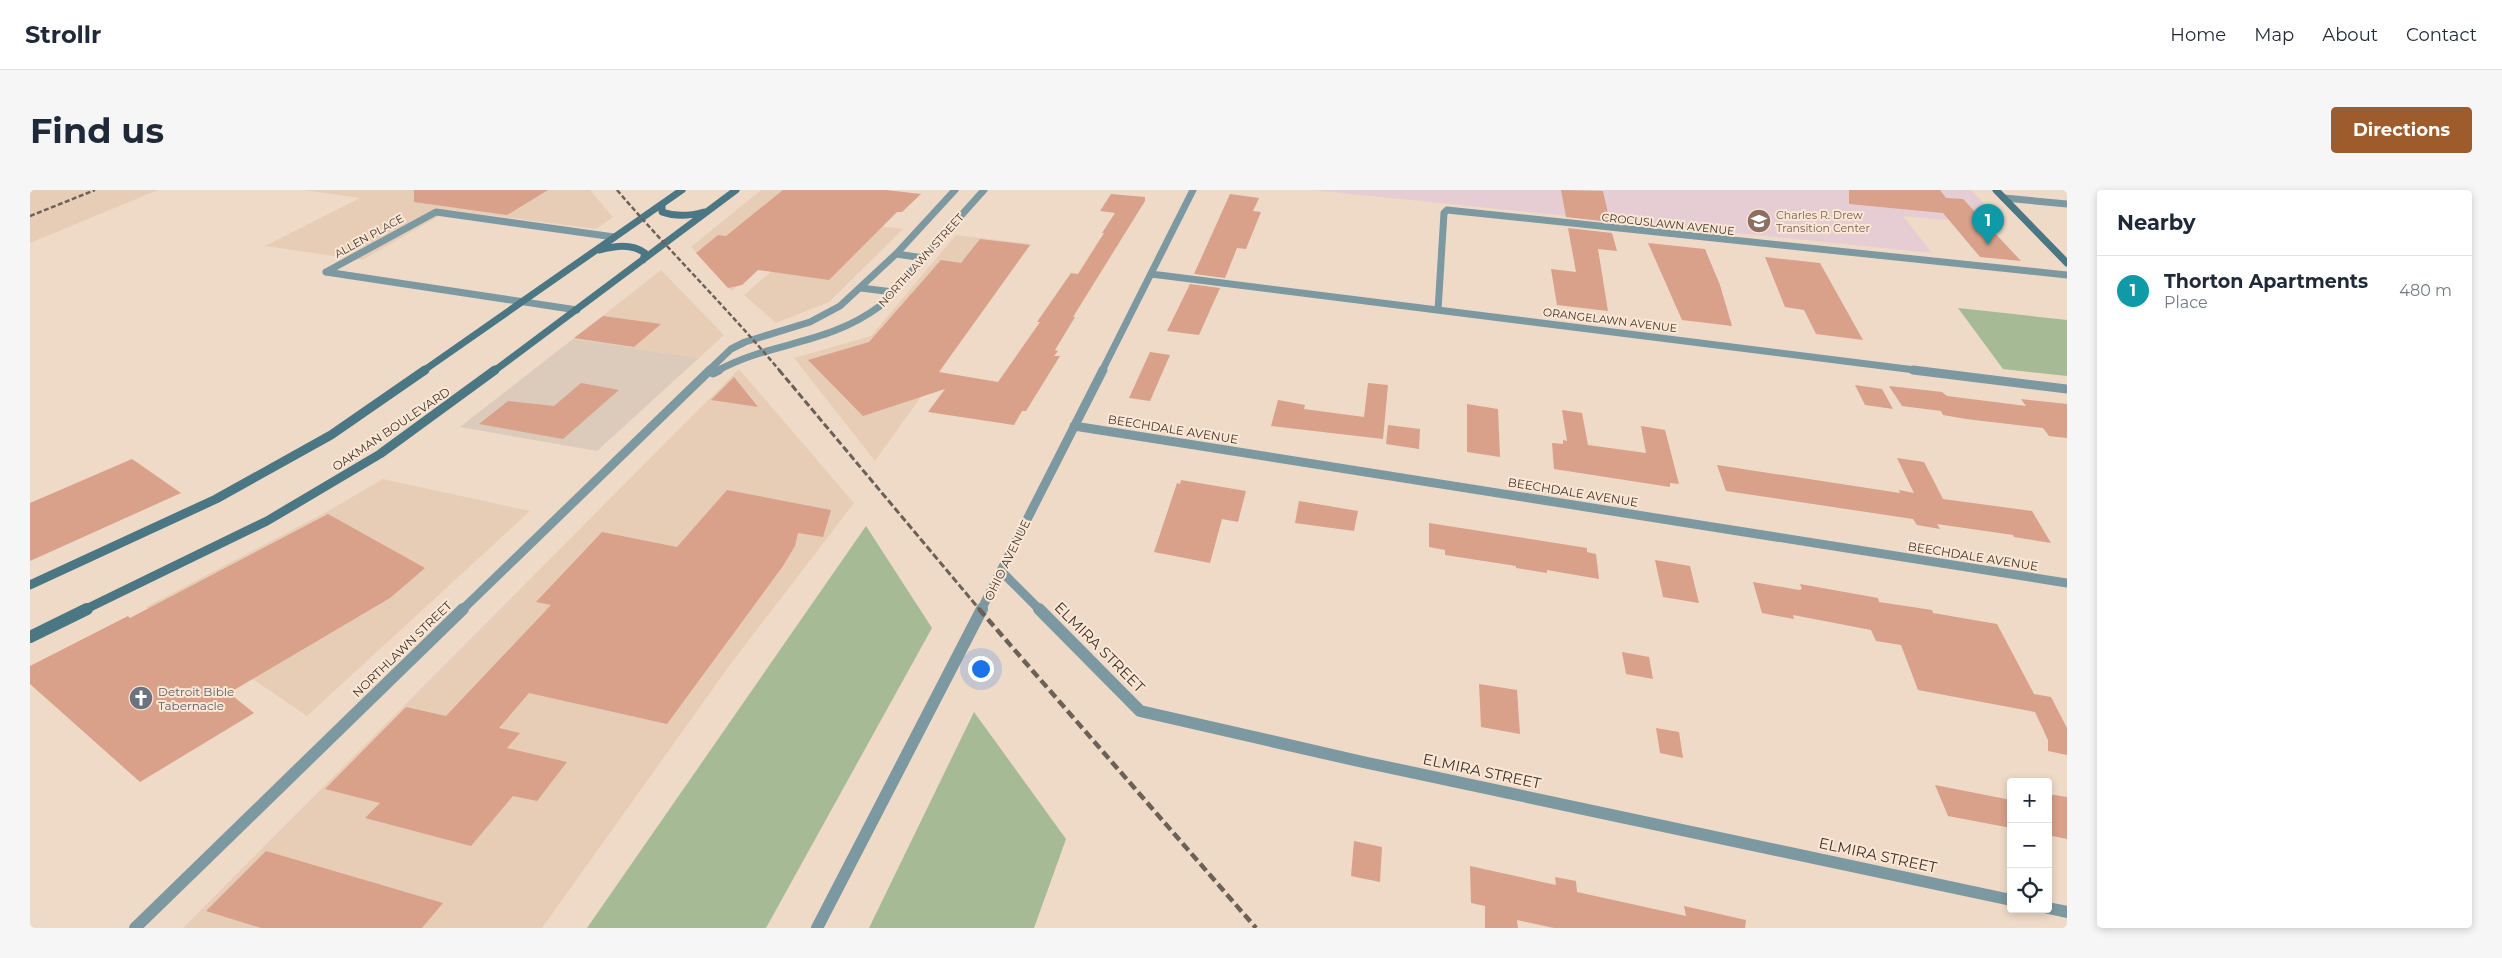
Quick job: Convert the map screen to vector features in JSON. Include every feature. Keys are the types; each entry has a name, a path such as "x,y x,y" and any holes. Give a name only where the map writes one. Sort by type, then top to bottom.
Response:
{"street":[{"path":"30,585 216,499 301,454 360,416 682,190"},
{"name":"OAKMAN BOULEVARD","path":"30,637 267,521 329,486 430,419 736,190"},
{"name":"NORTHLAWN STREET","path":"135,928 687,390 736,346 791,329 830,312 861,288 896,254 955,190"},
{"name":"NORTHLAWN STREET","path":"687,390 713,372 741,358 823,337 862,320 880,306 984,190"},
{"name":"OHIO AVENUE","path":"818,928 1193,190"},
{"path":"1996,190 2067,263"},
{"path":"2004,198 2067,204"},
{"path":"662,204 662,212 676,216 690,216 708,211"},
{"name":"CROCUSLAWN AVENUE","path":"1438,310 1444,213 1447,210 2067,275"},
{"name":"ALLEN PLACE","path":"577,310 326,272 436,212 614,237"},
{"path":"593,252 616,246 631,247 645,254 643,260"},
{"path":"896,254 924,258"},
{"name":"ORANGELAWN AVENUE","path":"1151,274 2067,389"},
{"path":"861,288 893,292"},
{"path":"791,329 806,342"},
{"name":"BEECHDALE AVENUE","path":"1074,426 2067,583"},
{"name":"ELMIRA STREET","path":"1001,571 1140,711 1373,764 2007,899"},
{"path":"2052,909 2067,912"}],"shaded area":[{"path":"30,190 158,190 30,243"},
{"path":"304,190 590,190 613,217 596,229 450,210 362,260 265,246 360,198"},
{"path":"761,190 847,190 732,291 691,247"},
{"name":"Charles R. Drew Transition Center","path":"1312,190 1971,190 2005,225 1903,216 1932,253"},
{"path":"831,220 903,229 829,302 776,323 744,295"},
{"path":"956,235 1031,244 875,461 794,358 871,336"},
{"path":"661,270 724,335 699,358 573,339"},
{"path":"573,339 699,358 597,451 460,427"},
{"path":"739,369 854,503 732,662 542,928 183,928"},
{"path":"383,479 530,511 307,716 146,607 330,510"}],"green space":[{"path":"1958,308 2067,320 2067,376 2003,369"},
{"path":"866,526 932,628 766,928 587,928"},
{"path":"974,712 1066,839 1034,928 869,928"}],"building":[{"path":"414,190 548,190 507,215 414,202"},
{"path":"783,190 886,190 921,194 902,212 897,212 829,280 758,270 742,285 728,288 696,253 718,235 726,236"},
{"path":"1561,190 1603,191 1610,222 1566,217"},
{"path":"1849,190 1940,190 1946,198 1963,199 2021,261 1980,257 1943,213 1849,204"},
{"path":"1111,194 1145,197 1145,201 1073,317 1075,317 1055,350 1058,351 1054,356 1060,356 1026,411 1022,411 1014,425 928,412 945,389 863,416 808,360 869,342 941,260 961,263 980,239 1030,245 939,372 998,382 1040,322 1037,322 1071,273 1078,274 1104,233 1102,233 1115,213 1100,211"},
{"path":"1230,194 1259,198 1253,211 1261,212 1246,249 1237,248 1225,278 1194,274"},
{"path":"1568,228 1612,233 1617,251 1598,249 1608,311 1557,305 1551,269 1576,272"},
{"path":"1648,243 1705,249 1720,285 1732,326 1682,320"},
{"path":"1765,257 1820,263 1863,340 1816,334 1804,310 1785,307"},
{"path":"1190,284 1220,288 1199,335 1167,331"},
{"path":"603,316 661,324 634,347 574,338"},
{"path":"1150,352 1170,355 1150,401 1129,398"},
{"path":"734,377 758,407 711,400"},
{"path":"581,383 619,390 563,439 479,424 508,401 554,406"},
{"path":"1368,383 1388,385 1383,439 1271,426 1278,400 1305,405 1304,409 1364,417"},
{"path":"1855,385 1882,389 1893,409 1865,405"},
{"path":"1889,386 1942,392 1947,396 2026,406 2021,399 2067,404 2067,438 2049,436 2043,428 1966,419 1943,415 1941,411 1902,406"},
{"path":"1467,404 1498,409 1500,457 1467,452"},
{"path":"1562,410 1582,413 1588,445 1646,453 1641,426 1665,430 1679,484 1670,483 1670,487 1554,469 1552,443 1563,444 1563,440 1567,441"},
{"path":"1388,425 1420,429 1419,449 1386,444"},
{"path":"1897,458 1924,462 1943,499 2032,511 2051,543 2014,537 2013,535 1937,524 1940,529 1917,525 1913,519 1726,491 1717,465 1900,493 1899,490 1914,493"},
{"path":"132,459 181,493 30,561 30,503"},
{"path":"1181,480 1246,491 1238,522 1222,519 1210,563 1154,552 1177,483 1180,484"},
{"path":"727,490 831,510 823,537 798,533 795,546 783,566 667,724 529,693 499,728 520,733 507,748 567,762 537,801 513,796 471,846 365,818 380,803 325,789 406,707 446,716 551,605 536,602 602,532 677,547"},
{"path":"1299,501 1358,511 1354,531 1295,523"},
{"path":"328,514 425,568 390,598 229,693 254,713 140,782 30,684 30,666 128,616 130,618"},
{"path":"1429,523 1587,548 1587,552 1596,554 1599,579 1547,570 1547,573 1516,568 1516,566 1445,555 1445,550 1429,547"},
{"path":"1655,560 1690,566 1699,603 1663,597"},
{"path":"1753,582 1799,590 1802,589 1800,584 1878,598 1879,602 1932,610 1933,613 1997,624 2034,694 2051,697 2067,728 2067,755 2048,751 2048,740 2035,712 1918,690 1901,645 1876,641 1871,630 1793,615 1794,619 1762,613"},
{"path":"1622,652 1649,657 1653,679 1626,674"},
{"path":"1479,684 1517,690 1520,734 1481,727"},
{"path":"1656,728 1679,732 1683,758 1660,753"},
{"path":"1935,785 2007,799 2007,827 1948,816"},
{"path":"2052,795 2067,797 2067,839 2052,836"},
{"path":"1354,841 1382,847 1380,882 1351,876"},
{"path":"266,851 443,903 422,928 261,928 206,911"},
{"path":"1470,866 1556,885 1555,877 1576,881 1577,892 1686,916 1684,906 1746,920 1745,928 1554,928 1517,920 1518,928 1485,928 1485,906 1471,903"}],"railway":[{"path":"30,216 95,190"},
{"path":"617,190 780,371"},
{"path":"779,370 980,610"},
{"path":"979,609 1256,928"}],"place":[{"name":"Charles R. Drew Transition Center","path":"1759,221"},
{"name":"Thorton Apartments","path":"1988,245"},
{"name":"Detroit Bible Tabernacle","path":"141,698"}]}
